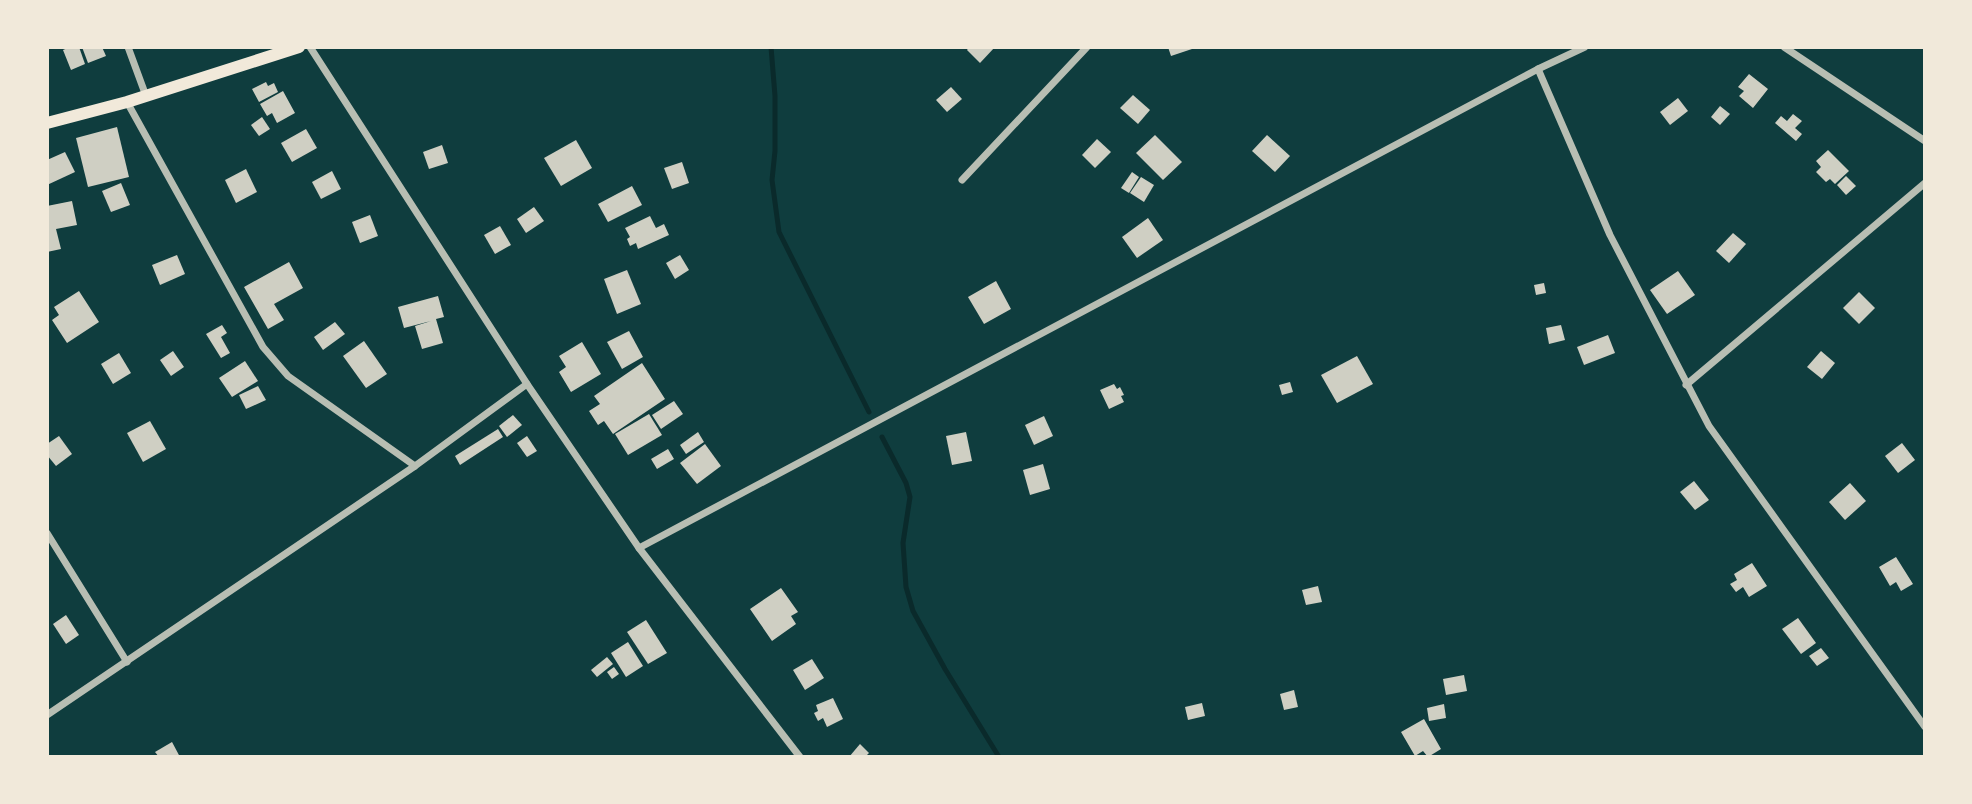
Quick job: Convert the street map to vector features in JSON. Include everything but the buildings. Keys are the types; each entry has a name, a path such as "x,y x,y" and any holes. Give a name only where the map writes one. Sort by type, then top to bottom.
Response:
{"main road":[{"path":"47,123 127,102 299,47"}],"street":[{"path":"128,47 146,96"},
{"path":"310,47 527,384 639,548 800,757"},
{"path":"962,180 1087,47"},
{"path":"639,548 1538,69 1585,47"},
{"path":"1784,47 1925,141"},
{"path":"1538,69 1610,235 1709,426 1925,727"},
{"path":"127,102 263,347 273,360 288,376 415,466"},
{"path":"1686,385 1925,183"},
{"path":"47,715 415,466 527,384"},
{"path":"47,533 127,662"}],"waterway":[{"path":"771,47 775,96 772,180 779,232 869,412"},
{"path":"882,437 906,483 910,497 903,543 906,587 913,611 999,757"}]}
